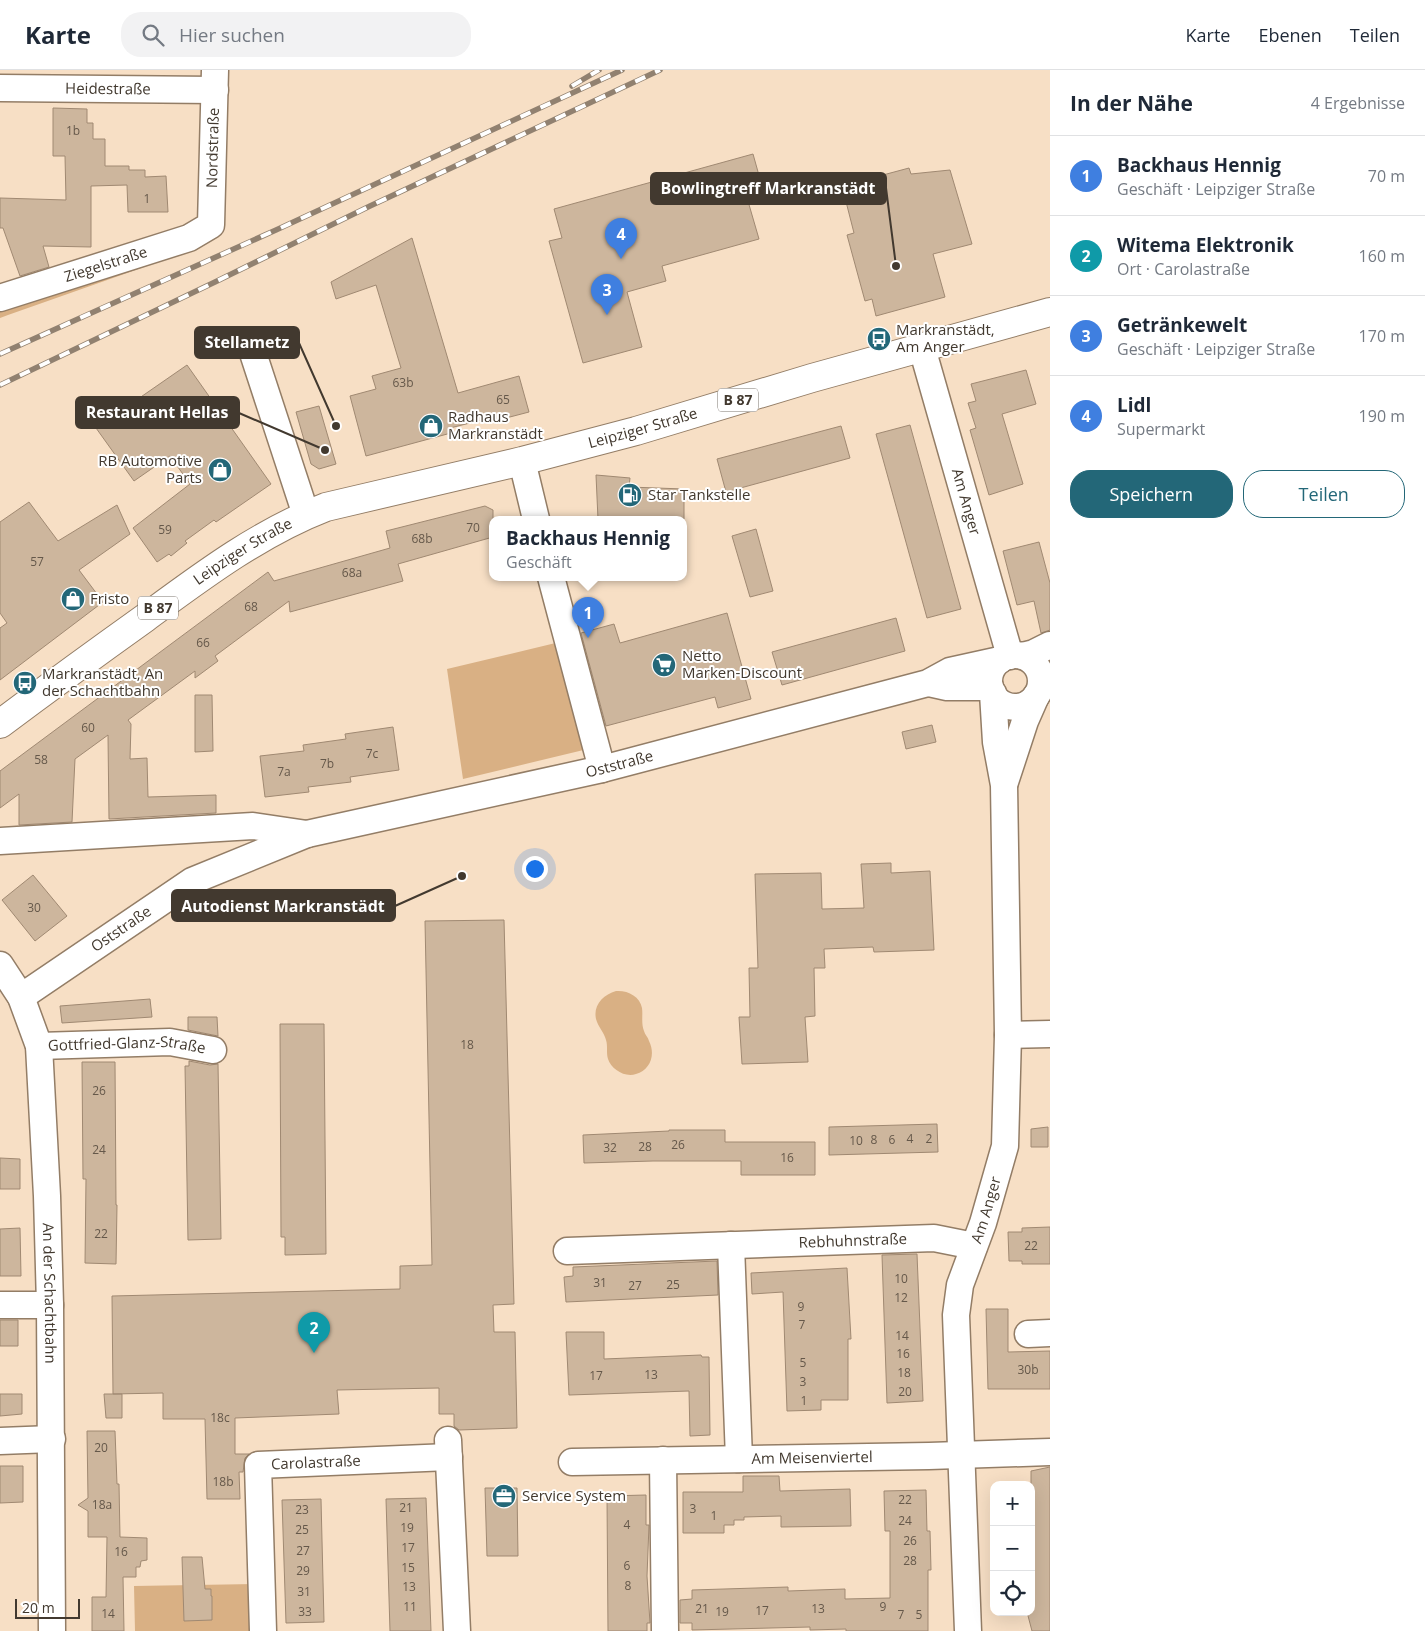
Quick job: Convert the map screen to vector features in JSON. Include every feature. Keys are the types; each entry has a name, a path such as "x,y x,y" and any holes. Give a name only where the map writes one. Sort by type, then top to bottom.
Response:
{"main road":[{"name":"Leipziger Straße","path":"0,724 216,566 259,539 326,507 522,461 636,431 812,378 1050,312"}],"street":[{"name":"Heidestraße","path":"0,88 215,80"},
{"name":"Nordstraße","path":"211,225 215,80"},
{"name":"Ziegelstraße","path":"0,298 189,238 211,225"},
{"path":"250,344 306,515"},
{"name":"Am Anger","path":"922,348 1011,657"},
{"path":"522,461 535,516"},
{"path":"552,581 602,768"},
{"name":"Oststraße","path":"21,996 192,881 307,834 602,768 928,683 950,671 1011,657 1034,654 1050,645"},
{"path":"1011,657 1029,659 1040,672 1042,686 1030,702 1022,706 1013,707 1005,705 998,700 992,690 991,672 1011,657"},
{"name":"Oststraße","path":"928,683 947,687 992,690"},
{"name":"Am Anger","path":"1004,785 1025,721 1042,686"},
{"name":"Am Anger","path":"968,1631 956,1315 960,1285 982,1223 1005,1146 1008,1036 1004,785 996,742 992,690"},
{"name":"Oststraße","path":"0,841 253,826 307,834"},
{"name":"An der Schachtbahn","path":"0,965 21,996 39,1046 47,1196 50,1305 52,1631"},
{"path":"1008,1036 1050,1034"},
{"name":"Gottfried-Glanz-Straße","path":"39,1046 170,1042 213,1050"},
{"name":"Rebhuhnstraße","path":"568,1251 934,1238 974,1246"},
{"path":"731,1246 739,1459"},
{"path":"0,1305 50,1305"},
{"path":"0,1441 52,1439"},
{"name":"Carolastraße","path":"263,1631 258,1465 448,1448 457,1631"},
{"name":"Am Meisenviertel","path":"572,1462 962,1456 1050,1452"},
{"path":"663,1460 665,1631"}],"shaded area":[{"path":"198,248 8,315 0,318 0,307"},
{"path":"568,640 596,747 463,779 447,669"},
{"path":"616,991 629,993 639,1000 642,1008 643,1028 652,1051 652,1057 645,1069 632,1075 619,1072 610,1063 607,1057 606,1040 598,1025 595,1014 600,1001"},
{"path":"255,1584 256,1631 135,1631 134,1586"}],"building":[{"path":"53,108 87,109 87,123 93,123 93,139 105,139 105,166 129,166 129,170 145,170 145,177 166,176 168,212 128,212 127,185 91,186 91,247 43,246 49,267 20,276 3,228 0,228 0,198 66,200 65,156 53,156"},
{"path":"753,154 760,179 743,184 759,239 662,266 666,281 627,292 642,347 583,363 549,241 562,238 554,209"},
{"path":"909,168 911,174 950,170 972,244 933,254 945,297 876,316 872,299 865,301 847,235 854,233 842,186"},
{"path":"412,238 458,393 519,376 529,412 487,423 486,419 450,428 451,433 366,456 350,396 376,389 372,376 401,368 376,285 336,299 331,282"},
{"path":"187,365 271,484 216,522 214,520 185,541 187,543 171,556 169,554 157,562 133,528 190,484 170,456 134,481 96,428"},
{"path":"1026,370 1036,404 1002,414 1023,484 989,495 970,430 976,428 968,403 976,401 971,384"},
{"path":"319,406 336,464 319,469 311,464 296,412"},
{"path":"910,425 961,609 927,618 876,434"},
{"path":"841,426 850,458 726,492 717,459"},
{"path":"596,475 630,478 629,487 684,489 684,516 598,516"},
{"path":"29,502 58,541 117,505 130,534 79,570 103,602 0,680 0,628 7,623 0,613 0,522"},
{"path":"485,506 493,510 493,516 489,516 489,538 398,564 403,581 290,612 289,601 215,656 218,661 195,678 195,671 128,720 131,724 130,759 147,758 148,797 216,795 216,813 109,819 108,735 75,759 72,822 19,825 19,794 0,808 0,771 268,572 274,581 390,548 386,531"},
{"path":"756,529 773,591 750,597 732,536"},
{"path":"1039,542 1050,583 1050,630 1041,633 1034,601 1017,605 1003,551"},
{"name":"Netto Marken-Discount","path":"727,613 751,699 718,708 715,697 606,726 581,633 614,624 620,643"},
{"path":"896,618 905,651 782,685 772,652"},
{"path":"195,695 212,695 213,751 195,752"},
{"path":"932,725 936,742 906,749 902,732"},
{"path":"393,727 399,770 350,777 351,782 308,787 309,792 265,797 260,756 304,751 303,745 346,739 345,734"},
{"path":"891,863 891,873 930,871 934,950 874,952 873,947 824,949 825,968 814,968 815,1016 805,1017 808,1062 742,1064 739,1017 750,1017 749,968 758,968 755,874 821,873 822,909 864,908 861,864"},
{"path":"33,875 67,916 35,941 2,900"},
{"path":"504,920 514,1304 493,1305 494,1332 515,1332 517,1428 459,1430 454,1426 454,1414 439,1414 439,1388 337,1390 339,1414 235,1418 235,1454 249,1454 245,1458 243,1472 239,1472 240,1499 207,1499 205,1419 163,1419 163,1393 113,1394 112,1296 400,1289 400,1266 432,1265 425,921"},
{"path":"150,999 152,1017 62,1023 60,1006"},
{"path":"188,1017 217,1017 218,1036 188,1030"},
{"path":"280,1024 324,1024 326,1254 285,1255 285,1237 281,1237"},
{"path":"189,1061 210,1065 218,1064 221,1239 188,1240 185,1066 189,1066"},
{"path":"82,1062 115,1062 116,1264 85,1263 86,1179 83,1179"},
{"path":"937,1124 938,1152 829,1155 829,1127"},
{"path":"1048,1127 1048,1147 1031,1147 1031,1129"},
{"path":"669,1130 725,1130 725,1142 815,1142 815,1175 741,1175 741,1161 584,1163 583,1135"},
{"path":"0,1158 20,1159 20,1189 0,1189"},
{"path":"1050,1227 1050,1264 1022,1264 1022,1261 1009,1261 1008,1232 1022,1232 1022,1228"},
{"path":"20,1228 21,1276 0,1276 0,1229"},
{"path":"917,1254 923,1401 887,1403 882,1255"},
{"path":"717,1261 718,1295 566,1302 564,1277 573,1276 573,1267"},
{"path":"847,1268 851,1339 848,1339 848,1400 821,1400 821,1410 787,1411 783,1292 752,1294 751,1273"},
{"path":"986,1309 1008,1309 1008,1352 1050,1351 1050,1389 988,1389"},
{"path":"0,1320 18,1320 18,1346 0,1346"},
{"path":"566,1332 604,1332 604,1359 701,1355 702,1357 709,1357 710,1435 690,1436 689,1391 569,1395"},
{"path":"0,1394 22,1394 22,1414 0,1416"},
{"path":"104,1394 122,1394 122,1418 106,1418"},
{"path":"87,1431 115,1431 120,1537 147,1538 147,1560 141,1561 140,1567 136,1567 136,1577 123,1577 124,1631 92,1631 92,1597 106,1597 107,1537 88,1537 88,1511 78,1505 88,1498"},
{"path":"0,1466 23,1466 23,1502 0,1503"},
{"path":"1050,1467 1050,1631 1032,1631 1028,1616 1035,1616 1035,1481 1031,1481 1031,1471"},
{"path":"743,1476 779,1476 780,1491 850,1489 851,1526 781,1527 781,1516 744,1517 744,1520 734,1520 734,1525 724,1525 724,1533 683,1533 683,1492 743,1492"},
{"path":"485,1488 517,1488 518,1556 487,1556"},
{"path":"926,1490 927,1531 930,1531 931,1570 928,1570 928,1631 810,1630 810,1627 692,1630 692,1623 680,1623 680,1600 692,1599 692,1590 788,1587 788,1591 845,1589 845,1599 890,1598 890,1531 885,1531 884,1491"},
{"path":"646,1495 646,1525 649,1525 647,1576 650,1623 647,1623 647,1631 608,1631 607,1496"},
{"path":"426,1498 431,1631 390,1631 386,1499"},
{"path":"321,1499 324,1622 286,1623 282,1500"},
{"path":"182,1557 202,1557 205,1589 211,1589 212,1620 184,1621"}],"railway":[{"path":"572,86 599,70"},
{"path":"0,354 276,230 622,70"},
{"path":"0,385 370,206 660,70"}],"place":[{"name":"Lidl","path":"621,259"},
{"name":"Bowlingtreff Markranstädt","path":"896,266"},
{"name":"Getränkewelt","path":"607,315"},
{"name":"Markranstädt, Am Anger","path":"879,339"},
{"name":"Stellametz","path":"336,426"},
{"name":"Radhaus Markranstädt","path":"431,426"},
{"name":"Restaurant Hellas","path":"325,450"},
{"name":"RB Automotive Parts","path":"220,470"},
{"name":"Star Tankstelle","path":"630,495"},
{"name":"Fristo","path":"73,599"},
{"name":"Backhaus Hennig","path":"588,638"},
{"name":"Netto Marken-Discount","path":"664,665"},
{"name":"Markranstädt, An der Schachtbahn","path":"25,683"},
{"name":"Autodienst Markranstädt","path":"462,876"},
{"name":"Witema Elektronik","path":"314,1353"},
{"name":"Service System","path":"504,1496"}]}
